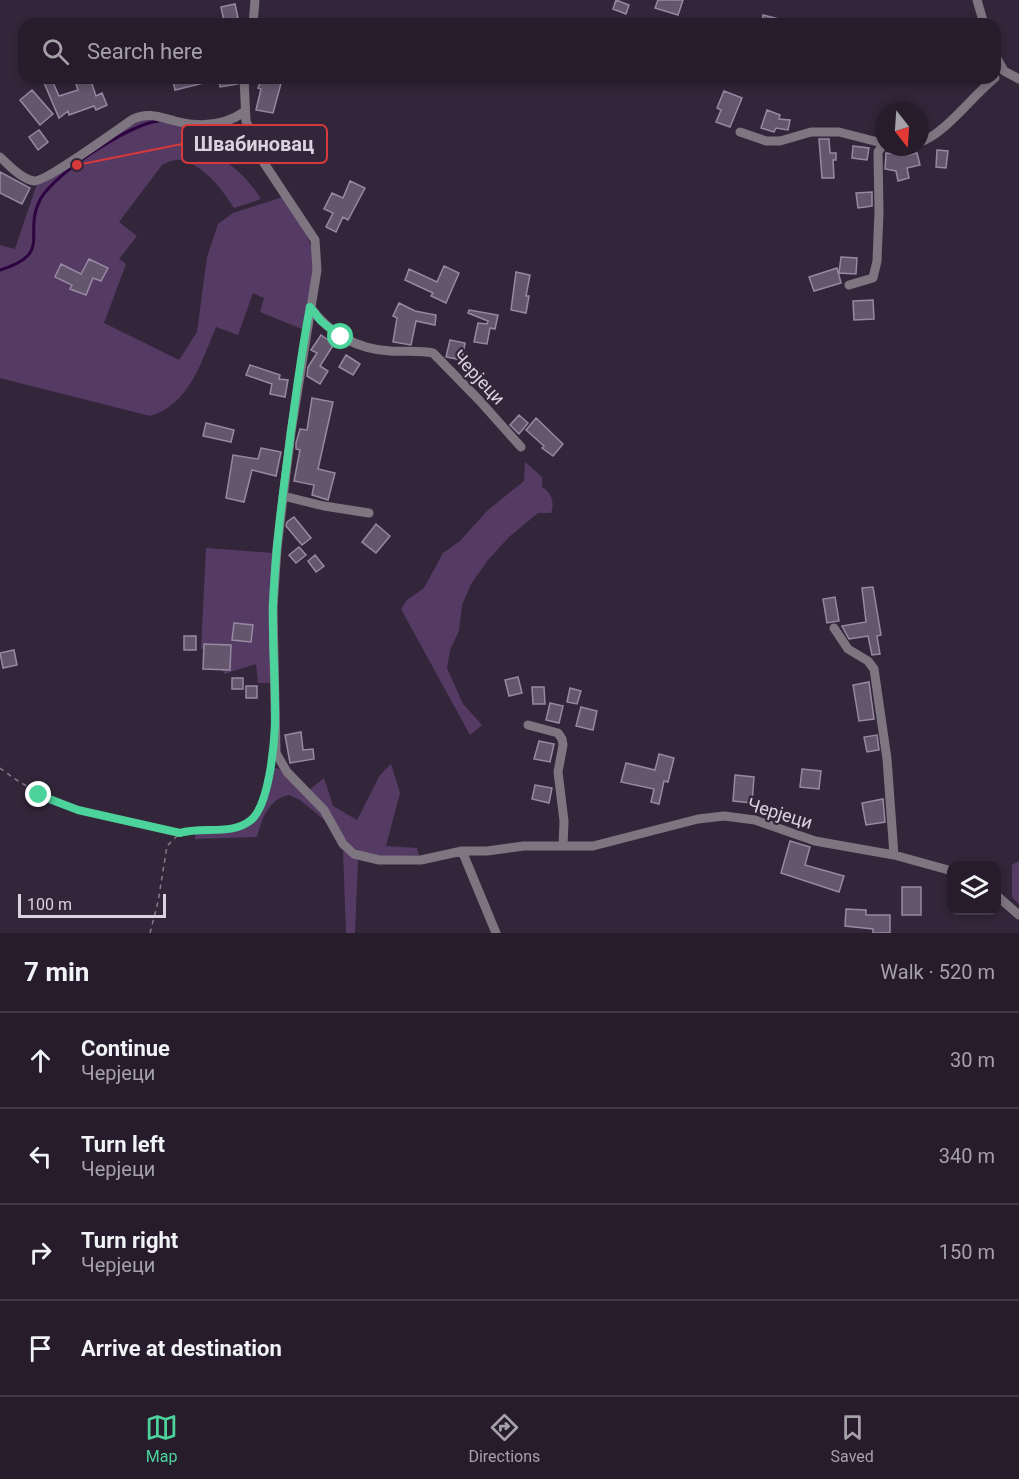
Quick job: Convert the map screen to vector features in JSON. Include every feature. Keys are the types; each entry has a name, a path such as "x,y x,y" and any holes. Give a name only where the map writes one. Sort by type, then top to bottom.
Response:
{"street":[{"path":"254,18 255,0"},
{"path":"977,0 982,18"},
{"path":"1001,66 1004,71 1019,79"},
{"name":"Черјеци","path":"244,84 246,122 264,163 315,240 317,270 277,548 273,607 274,742 278,759 297,784 324,810 343,844 354,854 379,860 421,860 462,851 487,851 524,846 593,846 698,819 724,816 755,820 822,842 894,855 947,870"},
{"path":"929,140 987,84"},
{"path":"0,158 17,173 34,181 51,174 141,116 152,115 197,125 215,124 233,119 244,112"},
{"path":"740,132 766,141 780,141 811,132 839,132 875,141"},
{"path":"849,285 873,278 877,261 878,156"},
{"name":"Черјеци","path":"310,307 331,331 352,343 388,351 433,353 521,447"},
{"path":"283,496 324,506 369,513"},
{"path":"834,628 848,649 868,661 874,669 887,759 894,855"},
{"path":"528,725 558,733 562,739 558,772 564,821 563,846"},
{"path":"462,851 496,933"},
{"path":"1001,899 1019,915"}],"path":[{"path":"150,933 158,903 167,846 180,833 230,828 250,821 260,806 271,760"},
{"path":"0,768 25,786 57,803 78,810 180,833"}],"shaded area":[{"path":"130,116 197,124 204,148 236,170 261,199 234,208 218,186 197,167 181,160 162,165 119,222 137,236 119,259 126,264 104,323 179,360 197,332 207,257 218,224 233,213 283,197 307,236 313,259 312,278 302,329 260,312 264,298 253,293 238,335 216,327 199,367 185,392 164,410 150,416 0,378 0,245 15,249 39,178"},
{"path":"525,462 542,477 542,487 550,495 552,501 551,513 538,513 509,537 488,560 471,584 462,605 459,631 450,650 447,668 463,704 482,725 470,735 401,609 407,600 424,588 443,553 460,541 487,511 524,481"},
{"path":"206,548 273,553 271,683 258,683 256,664 224,674 216,647 201,649"},
{"path":"391,764 400,793 386,846 417,848 419,855 381,856 359,851 338,832 309,790 324,778 333,806 357,820 380,775"},
{"path":"280,769 327,822 300,800 289,795 271,805 257,837 195,839 196,832 239,828 255,818 266,798 272,770"},
{"path":"343,851 358,860 355,933 346,933"},
{"path":"1019,861 1019,904 1012,897 1012,865"}],"building":[{"path":"616,0 629,5 626,14 613,9"},
{"path":"658,0 683,0 678,15 655,8"},
{"path":"235,4 238,18 223,18 221,7"},
{"path":"45,84 54,84 59,96 78,90 76,84 92,84 96,96 102,93 107,105 96,110 94,106 69,115 68,111 59,118"},
{"path":"174,84 200,84 175,90"},
{"path":"220,84 238,84 220,87"},
{"path":"260,84 281,84 273,113 256,110 261,89 258,88"},
{"path":"32,90 53,114 40,125 20,100"},
{"path":"724,91 742,98 730,127 716,122 721,110 717,108"},
{"path":"767,110 780,115 779,119 790,120 788,130 776,128 774,132 761,128"},
{"path":"39,130 48,142 38,150 29,137"},
{"path":"819,139 829,139 830,153 836,153 836,160 833,160 834,178 822,178"},
{"path":"853,146 869,148 867,160 852,158"},
{"path":"937,150 948,151 946,168 936,167"},
{"path":"886,156 918,156 920,165 907,168 909,178 898,181 896,171 885,169"},
{"path":"0,172 30,188 22,204 0,193"},
{"path":"350,181 365,188 348,220 343,217 336,232 326,227 333,213 324,209 332,193 343,198"},
{"path":"872,192 872,206 858,208 856,193"},
{"path":"841,257 857,258 856,274 839,273"},
{"path":"89,259 108,268 101,281 93,278 86,295 70,289 72,285 55,277 61,264 81,274"},
{"path":"444,266 459,273 446,303 431,296 433,293 405,280 409,269 437,282"},
{"path":"837,268 841,283 814,291 809,277"},
{"path":"516,272 530,275 526,313 511,310"},
{"path":"873,300 874,319 854,320 853,301"},
{"path":"399,303 415,311 436,315 435,325 416,321 411,345 393,342 397,318 393,316"},
{"path":"469,310 498,315 495,329 490,328 487,344 474,342 478,323 487,324 488,321 468,313"},
{"path":"321,335 334,344 320,366 328,371 320,384 307,376 308,367 317,353 311,350"},
{"path":"450,340 465,343 462,360 446,357"},
{"path":"346,355 360,364 353,375 339,367"},
{"path":"250,365 280,375 279,379 288,380 285,397 270,394 272,384 246,375"},
{"path":"312,398 333,402 318,469 335,473 328,500 312,495 314,485 294,481 300,450 296,449 296,443 300,429 307,430"},
{"path":"519,415 528,423 519,434 510,425"},
{"path":"536,418 563,444 553,456 542,448 544,446 526,430"},
{"path":"206,423 234,430 231,442 203,436"},
{"path":"261,448 281,452 276,476 252,470 244,502 226,498 233,455 258,459"},
{"path":"294,517 311,538 302,545 286,526 287,522"},
{"path":"376,524 390,536 376,553 362,542"},
{"path":"299,547 306,555 296,563 289,555"},
{"path":"315,555 324,566 316,572 308,561"},
{"path":"873,587 881,635 877,636 880,654 872,655 868,636 849,639 842,626 866,622 862,588"},
{"path":"835,597 839,621 827,623 823,599"},
{"path":"234,623 253,625 251,642 232,640"},
{"path":"184,636 196,636 196,650 184,650"},
{"path":"204,644 231,645 230,670 203,669"},
{"path":"14,650 17,665 3,668 0,653"},
{"path":"518,677 522,693 509,696 505,680"},
{"path":"232,678 243,678 243,689 232,689"},
{"path":"869,682 874,719 859,721 853,685"},
{"path":"246,686 257,686 257,698 246,698"},
{"path":"532,687 544,687 545,704 533,704"},
{"path":"570,688 581,691 577,704 567,702"},
{"path":"550,703 563,706 559,723 546,720"},
{"path":"581,707 597,711 593,730 576,726"},
{"path":"301,732 303,750 313,749 314,759 290,763 285,735"},
{"path":"877,735 879,750 867,752 864,737"},
{"path":"539,741 554,744 550,762 534,759"},
{"path":"659,754 674,758 668,782 664,781 659,804 651,802 654,789 621,782 626,763 655,770"},
{"path":"802,769 821,771 819,789 800,787"},
{"path":"735,775 754,777 752,803 733,801"},
{"path":"535,785 552,788 549,803 532,799"},
{"path":"883,799 885,822 866,825 862,803"},
{"path":"790,841 810,847 805,865 844,876 839,892 781,873"},
{"path":"902,887 921,887 921,915 902,915"},
{"path":"846,909 866,910 866,915 890,915 890,933 873,933 873,929 845,926"}],"waterway":[{"path":"0,270 17,264 27,257 32,249 36,211 49,187 77,163 112,140 145,124 158,121"}],"place":[{"name":"Швабиновац","path":"77,165"}],"route":[{"path":"39,795 78,810 180,833 240,826 250,821 256,814 268,779 274,742 273,607 277,548 291,432 310,307 331,331 341,337"}]}
